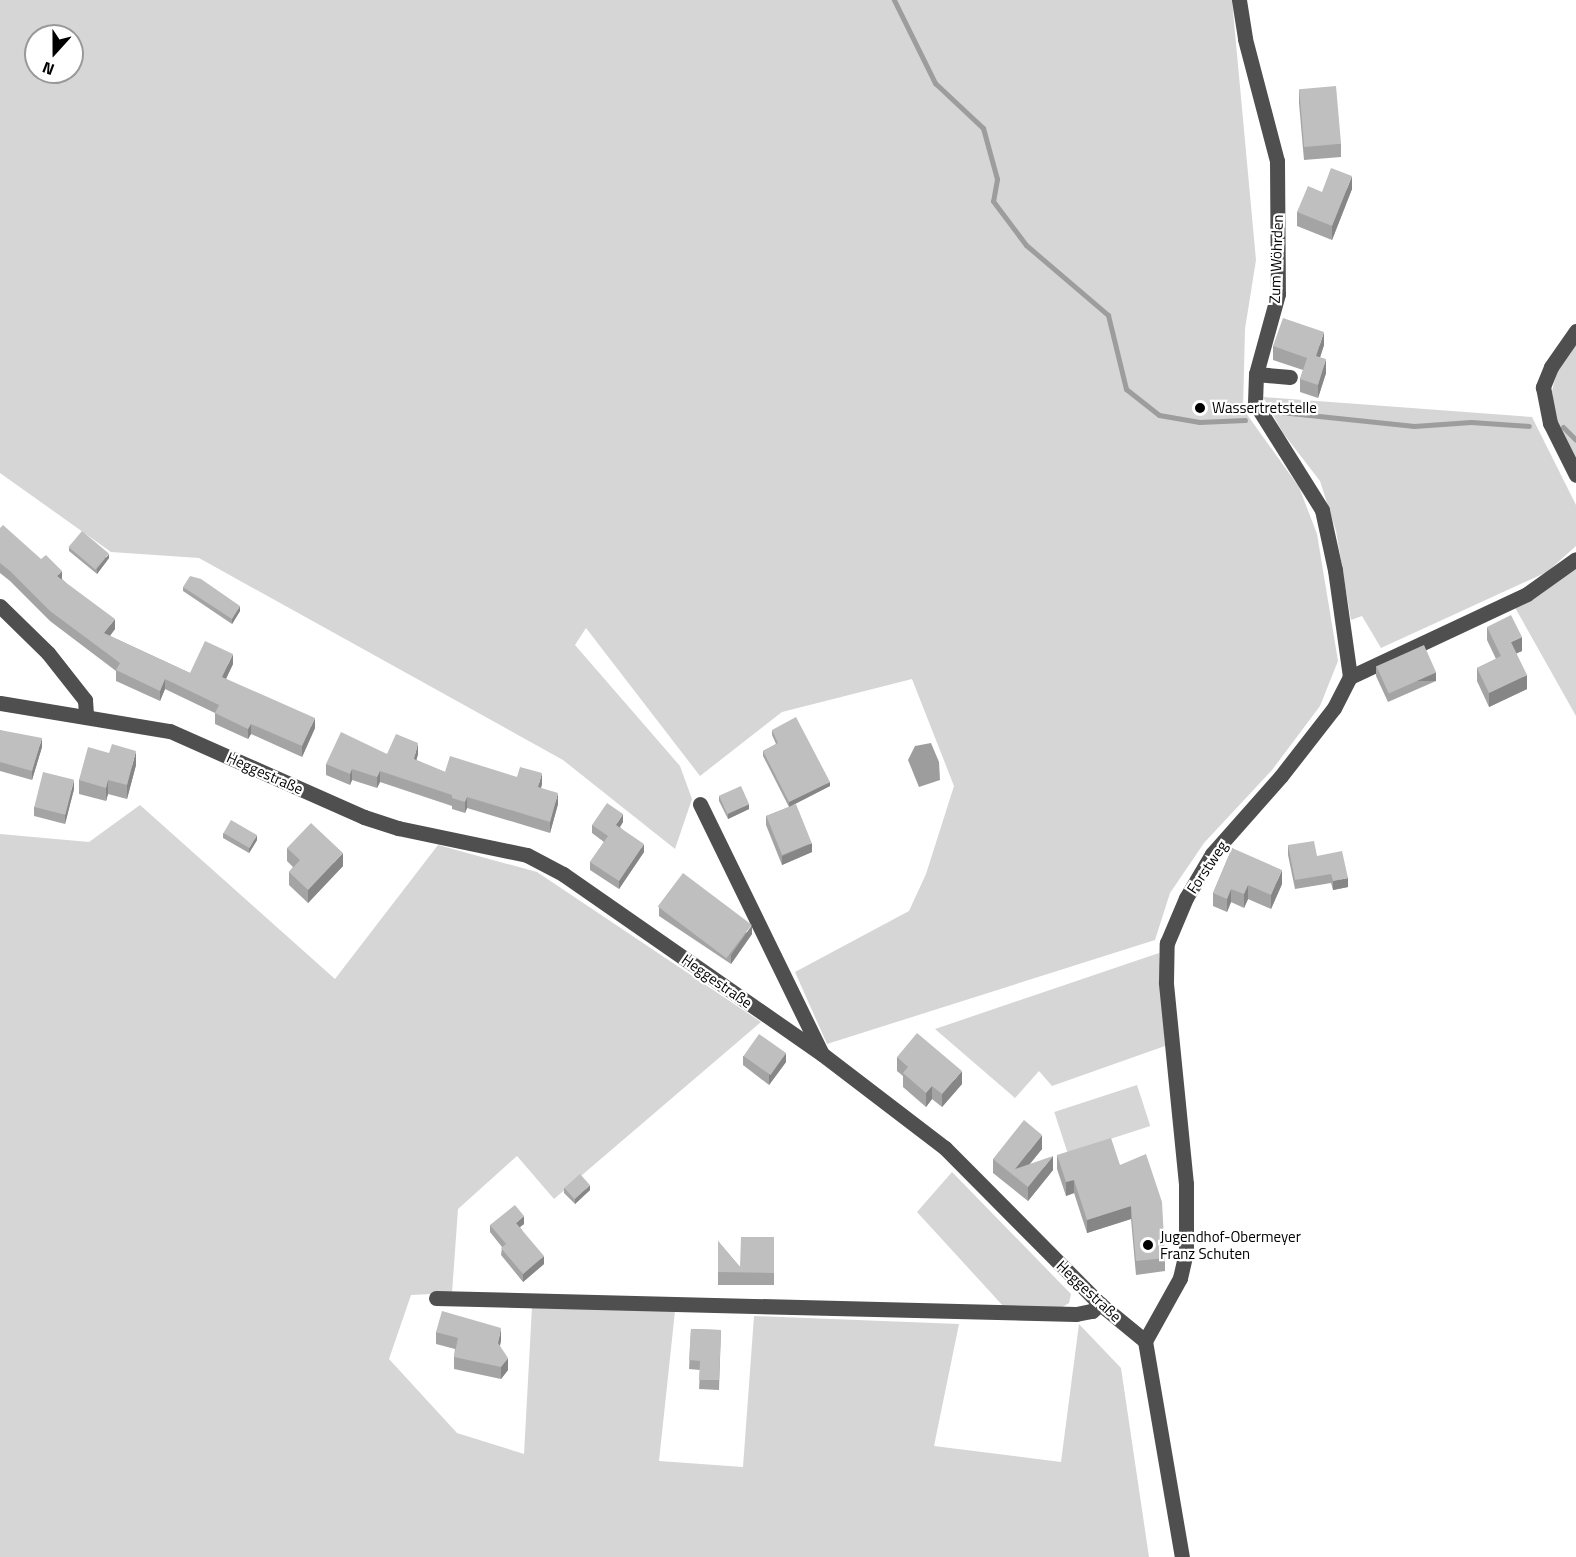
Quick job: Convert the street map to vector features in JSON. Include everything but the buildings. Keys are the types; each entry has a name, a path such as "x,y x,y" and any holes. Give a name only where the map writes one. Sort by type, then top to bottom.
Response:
{"street":[{"name":"Zum Wöhrden","path":"1239,0 1245,39 1277,161 1278,294 1256,374 1255,404 1262,420 1297,466 1322,510 1335,570 1350,677"},
{"path":"1576,331 1551,367 1543,387 1550,423 1576,475"},
{"path":"1256,374 1290,377"},
{"path":"1350,677 1372,664 1527,594 1576,559"},
{"path":"0,606 54,660 85,700 86,715"},
{"name":"Forstweg","path":"1144,1341 1180,1278 1186,1251 1186,1184 1166,982 1167,943 1186,898 1212,854 1294,759 1334,708 1350,677"},
{"name":"Heggestraße","path":"0,703 86,715 170,731 398,828 527,855 563,874 822,1054 945,1148 1100,1304 1144,1341"},
{"path":"700,804 822,1054"},
{"path":"436,1298 1076,1314 1092,1311 1100,1304"},
{"path":"1144,1341 1182,1557"}],"shaded area":[{"path":"0,0 1232,0 1256,260 1245,329 1243,409 1299,487 1317,534 1338,661 1320,706 1272,770 1204,843 1170,893 1155,940 827,1044 795,972 909,911 926,874 954,786 912,679 782,712 700,776 586,628 575,645 680,766 692,799 675,849 563,760 199,558 111,552 0,473"},
{"path":"1576,344 1576,467 1555,420 1552,391 1557,371"},
{"path":"1263,397 1532,417 1576,505 1576,546 1547,572 1381,648 1362,616 1351,620 1336,531 1320,481 1283,433"},
{"path":"1576,566 1576,716 1513,604"},
{"path":"931,743 939,762 940,780 919,787 908,760 915,746"},
{"path":"140,805 335,979 438,845 537,872 761,1022 554,1199 517,1156 458,1209 452,1293 411,1295 389,1359 457,1433 524,1454 532,1307 675,1311 659,1461 743,1467 754,1316 959,1324 934,1446 1061,1462 1079,1324 1121,1368 1149,1557 0,1557 0,834 89,842"},
{"path":"1159,953 1165,1046 1052,1086 1039,1071 1015,1098 935,1029"},
{"path":"1137,1085 1150,1126 1068,1153 1054,1112"},
{"path":"952,1172 1071,1294 1069,1303 1061,1308 1004,1307 917,1212"}],"waterway":[{"path":"894,0 935,83 983,128 997,179 993,201 1026,245 1108,315 1126,389 1159,415 1199,422 1245,420"},
{"path":"1271,411 1414,426 1471,422 1529,426"},
{"path":"1563,427 1576,440"}],"place":[{"name":"Wassertretstelle","path":"1200,408"},
{"name":"Jugendhof-Obermeyer Franz Schuten","path":"1148,1245"}]}
